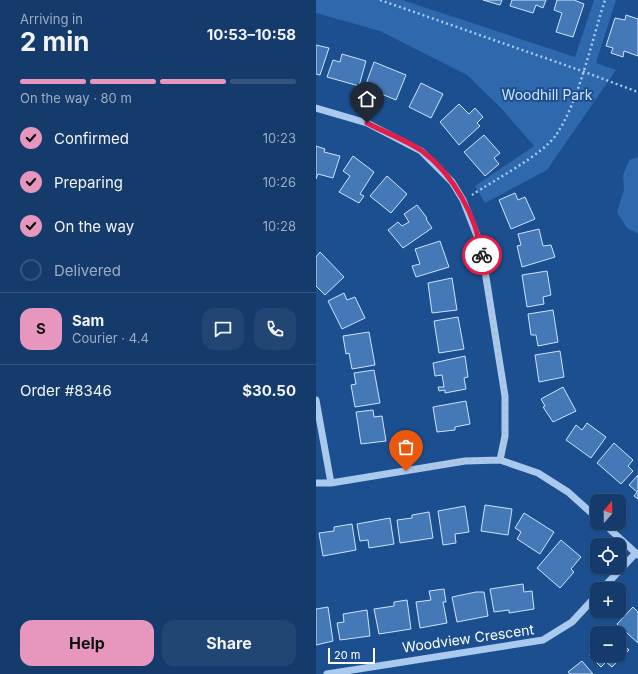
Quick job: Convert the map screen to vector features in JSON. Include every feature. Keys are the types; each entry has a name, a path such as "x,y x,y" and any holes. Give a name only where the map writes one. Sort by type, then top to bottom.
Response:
{"street":[{"path":"316,108 367,123 421,151 452,182 463,200 481,246 505,396 505,436 500,460"},
{"path":"316,400 331,483"},
{"path":"316,483 331,483 465,461 500,460 538,473 568,492 590,512"},
{"path":"609,582 637,554 610,530"},
{"name":"Woodview Crescent","path":"326,674 543,640 572,622 590,603"}],"path":[{"path":"380,0 638,92"},
{"path":"463,200 533,156 555,136 570,108 605,0"}],"green space":[{"name":"Woodhill Park","path":"316,0 402,0 575,57 594,0 616,0 596,63 616,70 547,170 485,203 475,186 534,146 501,108 467,75 380,31 316,13"},
{"path":"638,157 638,234 627,228 617,212 624,190 623,175 629,160"}],"building":[{"path":"483,0 502,0 500,5"},
{"path":"512,0 546,0 543,8 536,5 533,13 510,6"},
{"path":"557,0 574,0 584,4 573,37 556,32 562,13 554,10"},
{"path":"626,15 638,19 638,56 624,51 623,57 611,53 613,48 606,46 615,18 625,20"},
{"path":"316,45 329,48 320,75 316,74"},
{"path":"342,54 366,61 359,86 327,77 333,60 340,62"},
{"path":"374,62 406,75 396,100 379,93 380,90 366,84"},
{"path":"421,83 443,94 431,118 409,107"},
{"path":"459,104 469,114 475,108 483,117 477,123 480,126 459,145 440,122"},
{"path":"484,135 500,153 494,158 499,164 485,176 464,152"},
{"path":"316,146 325,149 324,152 340,156 333,178 318,174 316,179"},
{"path":"353,156 374,172 360,194 364,196 359,203 339,192 350,176 343,171"},
{"path":"387,176 407,194 391,213 370,196"},
{"path":"515,193 518,200 525,197 535,219 511,229 499,200"},
{"path":"417,205 427,218 426,219 432,228 403,248 388,230 398,222 402,226 409,222 404,214"},
{"path":"539,229 543,246 551,245 555,257 522,267 517,246 521,245 518,234"},
{"path":"440,241 449,267 416,277 412,266 420,264 415,249"},
{"path":"320,252 344,277 325,295 316,286 316,257"},
{"path":"547,271 551,295 543,297 544,304 527,307 522,275"},
{"path":"452,278 457,310 432,313 428,283"},
{"path":"344,293 347,300 355,297 365,318 342,329 328,301"},
{"path":"553,310 558,342 538,346 536,335 531,335 528,314"},
{"path":"458,317 464,349 439,353 434,321"},
{"path":"369,332 375,365 352,369 349,353 346,354 343,336"},
{"path":"560,351 564,377 539,382 535,355"},
{"path":"465,356 468,377 464,378 466,389 445,393 445,390 439,391 438,387 444,387 442,375 435,376 433,363"},
{"path":"374,370 380,403 355,407 351,385 356,384 354,373"},
{"path":"563,387 576,411 553,422 543,407 545,406 541,399"},
{"path":"466,401 470,424 455,427 455,430 437,432 433,407"},
{"path":"373,410 374,417 382,416 386,441 361,444 356,412"},
{"path":"587,423 606,437 591,458 566,440 576,425 582,430"},
{"path":"614,443 633,460 628,466 633,471 621,484 597,463"},
{"path":"638,475 638,499 634,496 637,492 629,485"},
{"path":"485,505 512,509 508,535 481,531"},
{"path":"465,506 469,532 455,534 456,543 443,545 438,511"},
{"path":"429,512 433,538 400,543 397,520 412,518 412,515"},
{"path":"524,513 554,532 540,554 517,539 521,532 515,528"},
{"path":"390,518 394,544 369,548 368,540 360,541 357,524"},
{"path":"352,524 356,550 323,556 319,533 334,531 334,527"},
{"path":"561,540 581,557 571,569 574,572 560,588 537,568"},
{"path":"523,584 524,592 532,591 534,609 509,613 509,610 494,612 490,589"},
{"path":"444,589 446,602 443,602 447,623 420,628 416,602 431,600 429,591"},
{"path":"476,592 484,592 488,616 457,622 452,597"},
{"path":"407,600 411,629 379,634 374,609 394,606 394,602"},
{"path":"328,607 333,641 316,645 316,609"},
{"path":"633,607 638,612 638,643 626,632 626,626 619,626 617,624 623,618 626,618 626,614"},
{"path":"367,610 370,636 340,640 337,623 344,622 343,614"},
{"path":"582,661 593,674 570,674 568,672"},
{"path":"596,662 606,662 601,667"},
{"path":"606,662 617,662 612,667"}],"way so far":[{"path":"406,471 465,461 500,460 502,444 505,436 505,396 482,255"}],"route":[{"path":"367,123 421,151 452,182 463,200 481,246 482,255"}]}
